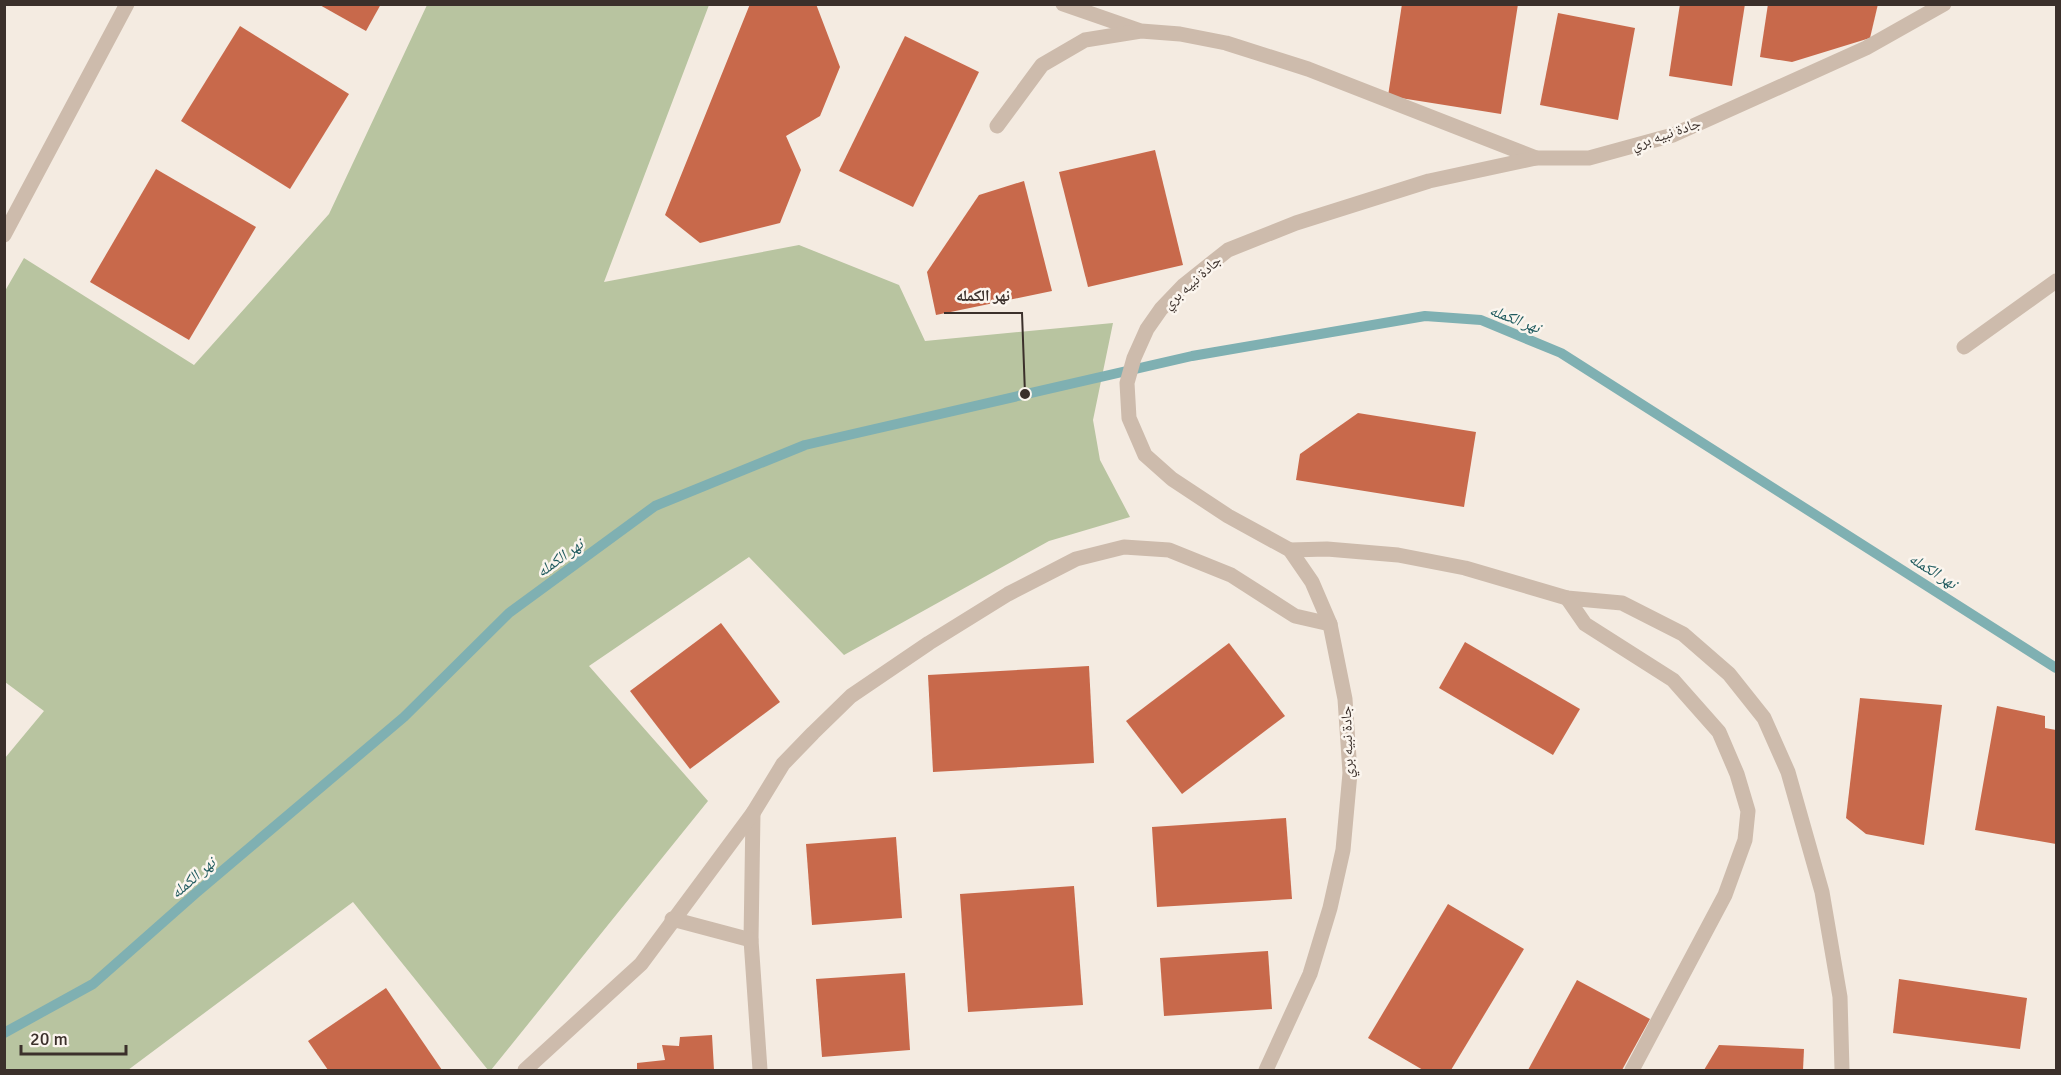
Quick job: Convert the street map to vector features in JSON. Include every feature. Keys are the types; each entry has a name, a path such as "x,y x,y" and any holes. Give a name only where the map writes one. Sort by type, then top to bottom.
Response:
{"street":[{"path":"4,235 127,4"},
{"path":"1063,4 1141,31"},
{"name":"جادة نبيه بري","path":"1266,1071 1310,974 1330,908 1343,850 1350,772 1346,699 1330,624 1312,582 1290,550 1228,516 1172,479 1145,455 1129,418 1127,383 1134,358 1147,329 1161,309 1184,285 1228,250 1296,222 1430,181 1536,158 1589,158 1672,135 1866,48 1944,4"},
{"path":"997,126 1042,65 1085,40 1141,31 1180,34 1226,43 1308,69 1536,158"},
{"path":"1964,347 2056,281"},
{"path":"525,1071 641,964 672,919 753,813 783,764 851,696 929,643 1008,594 1076,559 1125,547 1169,550 1231,575 1295,616 1330,624"},
{"path":"1290,550 1327,549 1398,555 1465,567 1567,598 1622,603 1683,634 1729,674 1764,718 1788,772 1822,892 1840,997 1842,1071"},
{"path":"1567,598 1585,624 1673,680 1719,732 1737,774 1748,811 1745,840 1725,895 1632,1071"},
{"path":"753,813 751,940 760,1071"},
{"path":"672,919 751,940"}],"green space":[{"path":"427,5 709,5 604,282 799,245 899,285 925,341 1113,323 1093,420 1100,460 1130,517 1049,541 844,655 749,557 589,666 708,801 491,1070 488,1070 353,902 128,1070 5,1070 5,758 44,711 5,682 5,291 24,258 194,365 329,214"}],"building":[{"path":"318,4 381,4 366,31"},
{"path":"750,4 816,4 840,67 820,116 786,136 801,170 780,223 700,243 665,215"},
{"path":"1402,4 1518,4 1501,114 1388,96"},
{"path":"1680,4 1745,4 1732,86 1669,76"},
{"path":"1768,4 1878,4 1870,38 1792,62 1760,57"},
{"path":"1558,13 1635,28 1618,120 1540,105"},
{"path":"240,26 349,94 290,189 181,121"},
{"path":"905,36 979,72 913,207 839,171"},
{"path":"1155,150 1183,265 1088,287 1059,172"},
{"path":"156,169 256,227 189,340 90,282"},
{"path":"1024,181 1052,291 936,315 927,272 979,195"},
{"path":"1358,413 1476,432 1464,507 1296,480 1300,454"},
{"path":"721,623 780,702 690,769 630,691"},
{"path":"1465,642 1580,709 1553,755 1439,688"},
{"path":"1229,643 1285,716 1182,794 1126,721"},
{"path":"1089,666 1094,763 933,772 928,675"},
{"path":"1860,698 1942,705 1924,845 1866,834 1846,818"},
{"path":"1997,706 2045,716 2045,728 2056,730 2056,844 1975,830"},
{"path":"1286,818 1292,899 1157,907 1152,827"},
{"path":"896,837 902,918 812,925 806,844"},
{"path":"1074,886 1083,1005 968,1012 960,894"},
{"path":"1448,904 1524,949 1451,1070 1423,1070 1368,1038"},
{"path":"1268,951 1272,1009 1164,1016 1160,958"},
{"path":"905,973 910,1050 822,1057 816,979"},
{"path":"1899,979 2027,998 2020,1049 1893,1033"},
{"path":"1577,980 1650,1019 1622,1070 1528,1070"},
{"path":"386,988 442,1070 328,1070 308,1041"},
{"path":"712,1035 714,1070 637,1070 637,1063 665,1060 662,1045 679,1046 680,1037"},
{"path":"1719,1045 1804,1049 1803,1070 1704,1070"}],"waterway":[{"name":"نهر الكمله","path":"4,1033 93,984 196,893 404,717 509,613 655,506 805,445 1192,356 1425,316 1481,320 1561,353 2056,668"}],"place":[{"name":"نهر الكمله","path":"1025,394"}]}
